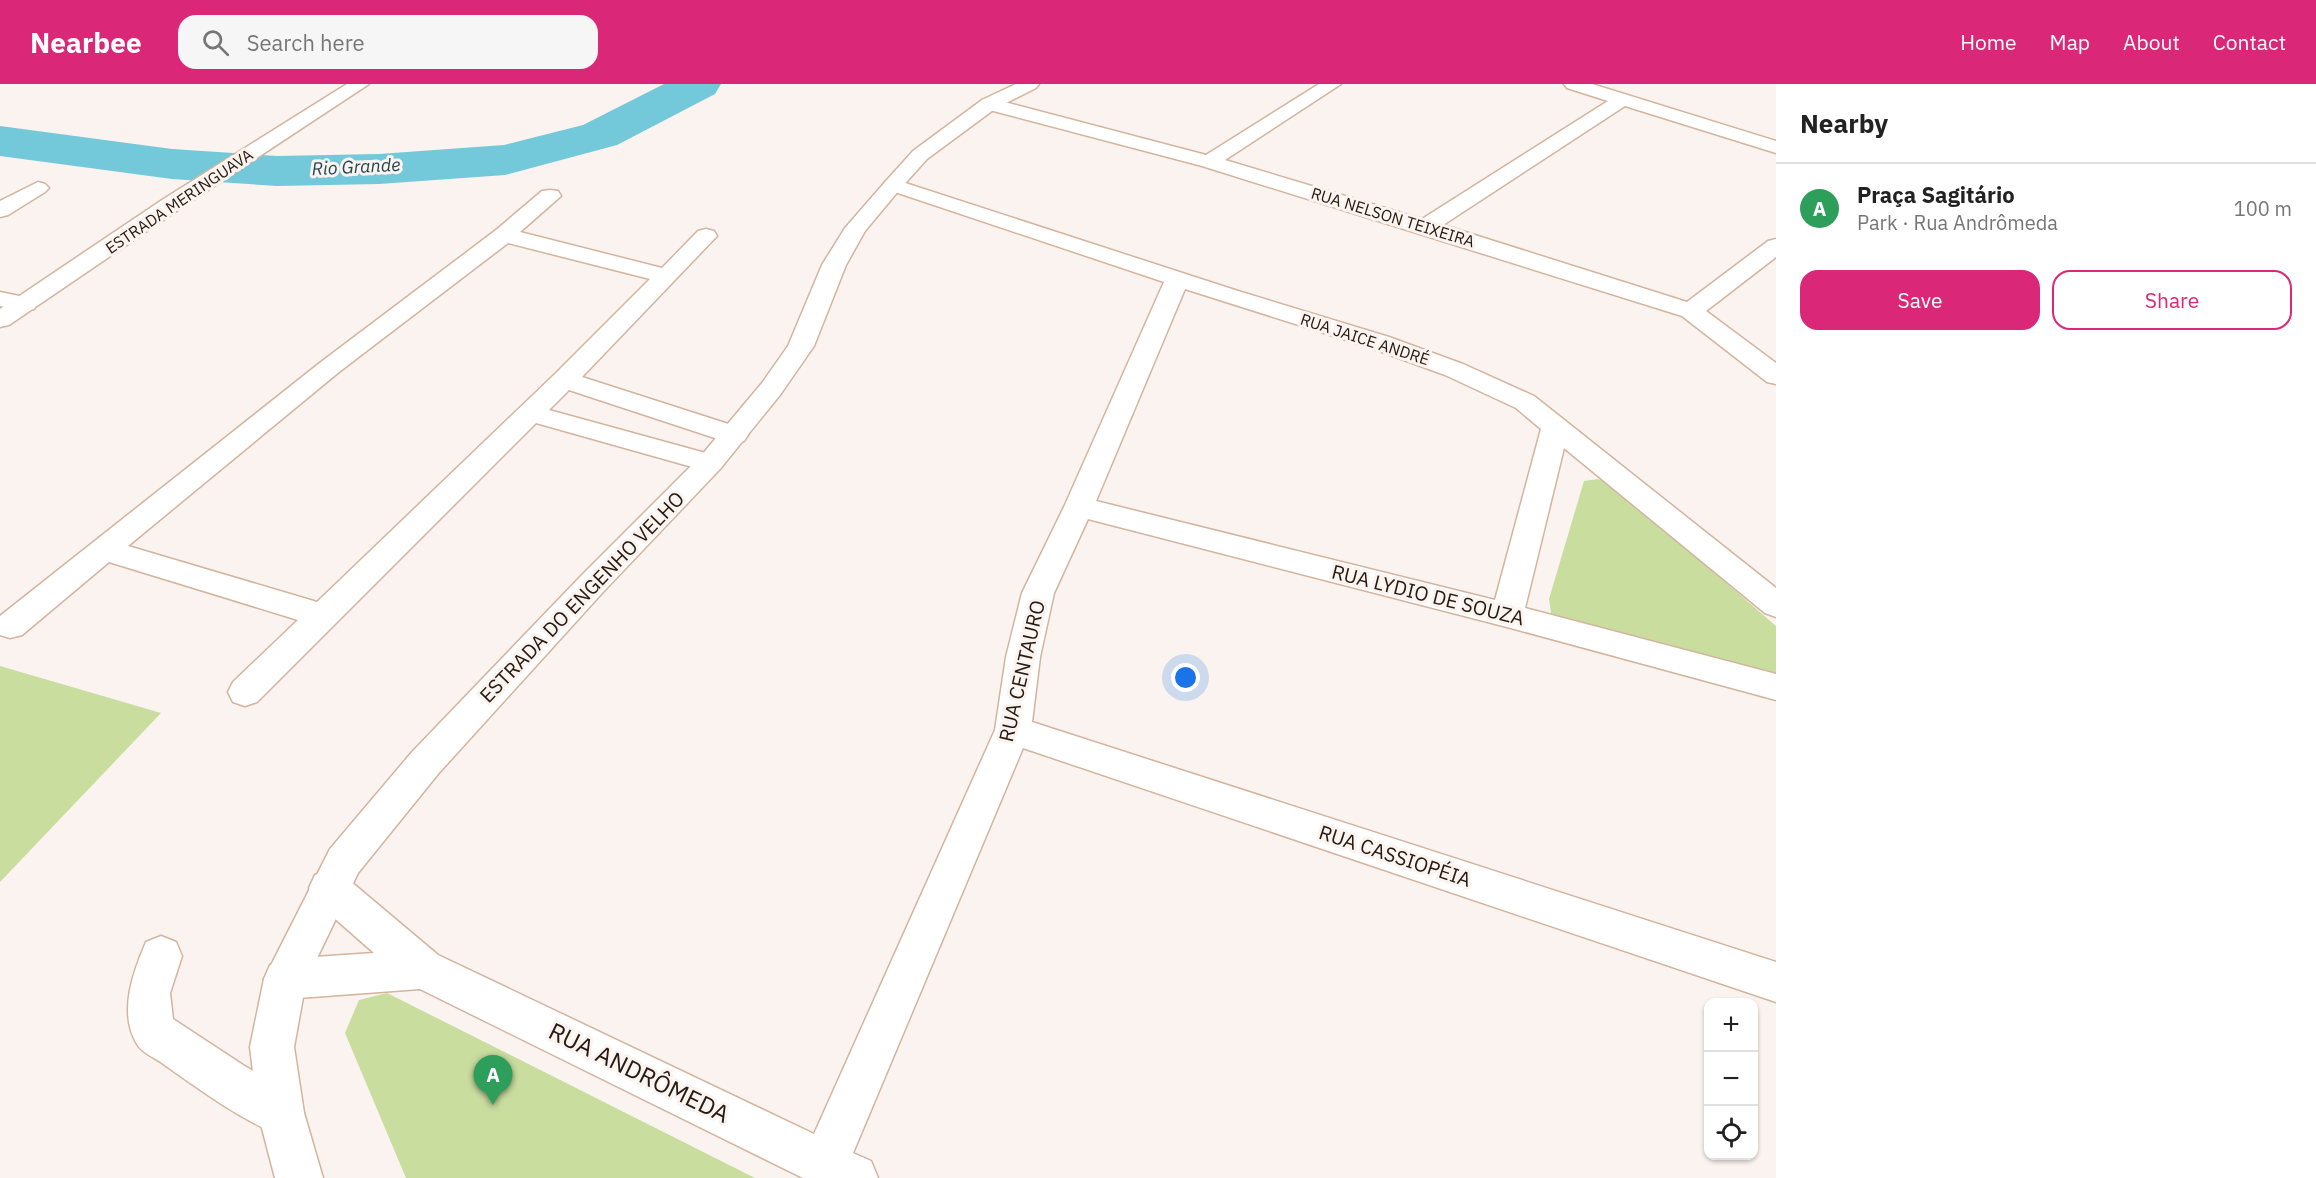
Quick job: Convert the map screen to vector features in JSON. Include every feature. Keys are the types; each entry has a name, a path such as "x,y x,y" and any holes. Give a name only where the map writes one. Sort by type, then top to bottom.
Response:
{"street":[{"name":"ESTRADA MERINGUAVA","path":"0,320 170,205 360,84"},
{"name":"ESTRADA DO ENGENHO VELHO","path":"299,1178 281,1113 272,1047 285,979 344,861 425,763 734,435 771,389 801,346 834,265 856,228 893,185 921,155 989,104 1029,84"},
{"path":"1209,162 1332,84"},
{"path":"1573,84 1776,147"},
{"path":"1425,226 1624,99"},
{"name":"RUA NELSON TEIXEIRA","path":"989,104 1209,162 1425,226 1690,311 1776,376"},
{"name":"RUA JAICE ANDRÉ","path":"893,185 1177,279 1418,354 1482,380 1525,402 1776,605"},
{"path":"0,210 38,188"},
{"path":"10,626 330,367 504,235 550,196"},
{"path":"504,235 668,276"},
{"path":"245,692 531,413 706,236"},
{"path":"1690,311 1776,246"},
{"name":"RUA CENTAURO","path":"840,1171 1013,730 1023,657 1038,593 1079,507 1177,279"},
{"path":"0,299 25,304"},
{"path":"564,380 734,435"},
{"path":"531,413 710,463"},
{"path":"1507,615 1555,428"},
{"name":"RUA LYDIO DE SOUZA","path":"1079,507 1507,615 1776,687"},
{"path":"104,550 322,615"},
{"name":"RUA CASSIOPÉIA","path":"1013,730 1776,982"},
{"name":"RUA ANDRÔMEDA","path":"329,888 423,969 840,1171"},
{"path":"161,956 149,993 153,1031 227,1081 281,1113"},
{"path":"285,979 423,969"}],"green space":[{"path":"1598,479 1614,486 1776,626 1776,684 1552,619 1549,599 1584,481"},
{"path":"0,666 161,713 0,882"},
{"path":"387,993 755,1178 406,1178 345,1033 359,1000"}],"waterway":[{"name":"Rio Grande","path":"0,141 172,164 277,171 379,169 505,160 600,135 699,84"}],"place":[{"name":"Praça Sagitário","path":"493,1105"}]}
